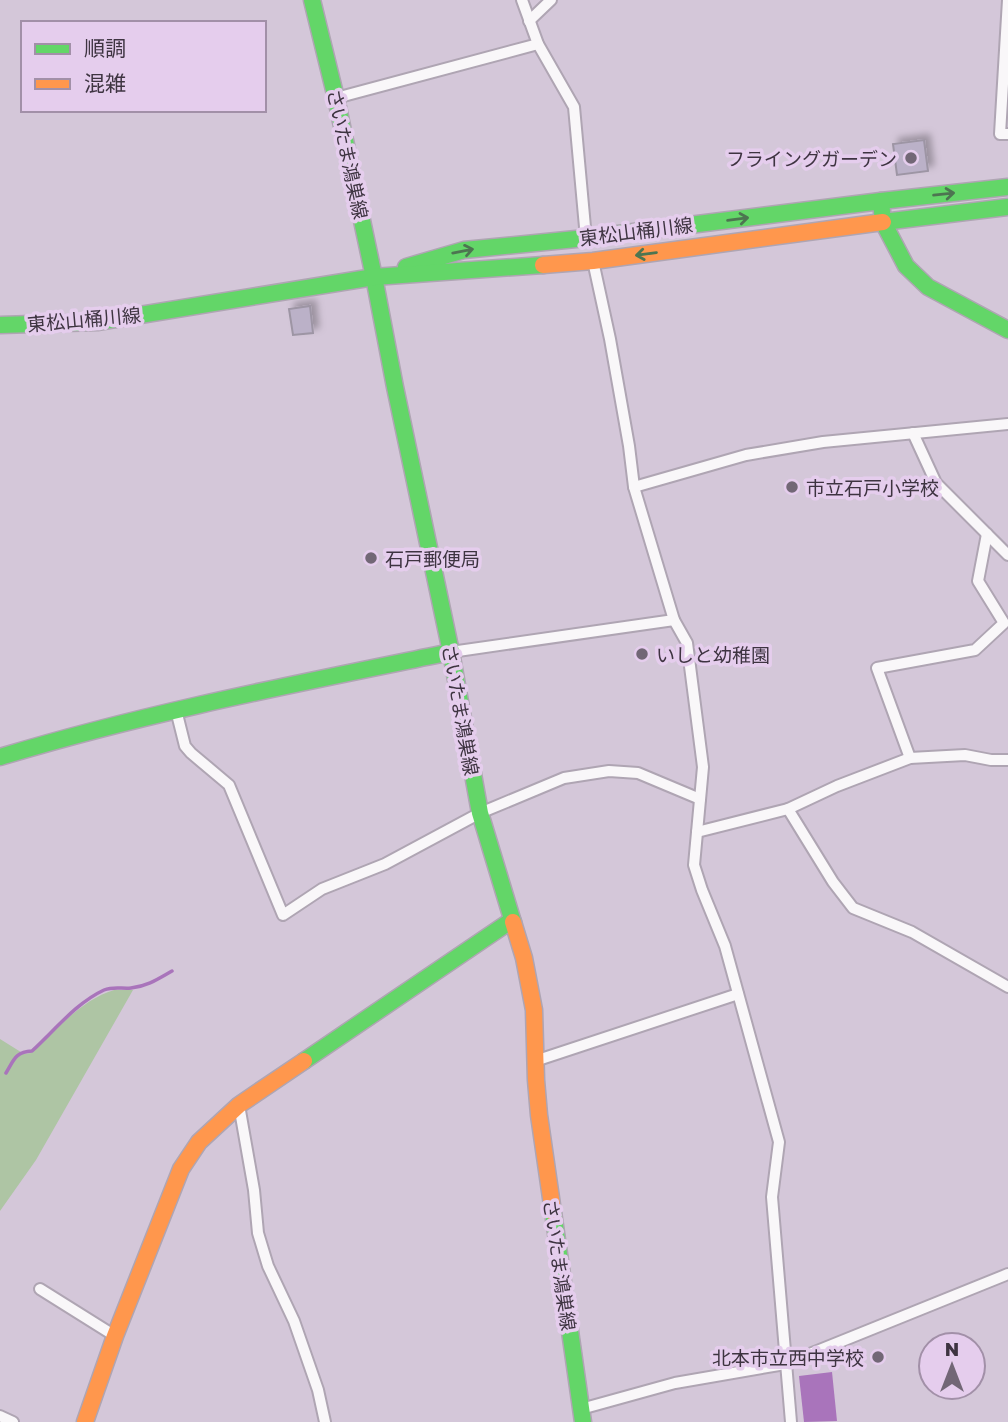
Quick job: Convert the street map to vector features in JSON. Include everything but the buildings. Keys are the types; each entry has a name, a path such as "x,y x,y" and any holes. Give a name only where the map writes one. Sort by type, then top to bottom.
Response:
{"main road":[{"name":"さいたま鴻巣線","path":"312,0 374,277 451,652 480,813 524,958 534,1010 539,1115 582,1416"},
{"name":"東松山桶川線","path":"374,277 464,250 586,238 1008,187"},
{"path":"881,201 883,222 906,266 928,287 1008,330"},
{"name":"東松山桶川線","path":"0,325 97,322 374,277 593,261 1008,207"},
{"path":"0,757 176,710 451,652"},
{"path":"85,1422 115,1336 181,1169 199,1142 239,1105 512,920"}],"street":[{"path":"522,0 538,44 574,107 586,238"},
{"path":"529,21 551,0"},
{"path":"1007,0 1000,134 1008,134"},
{"path":"336,98 538,44"},
{"path":"593,261 610,339 634,487 674,620 687,643 703,767 694,865 725,946 779,1142 772,1197 791,1422"},
{"path":"634,487 746,455 824,442 1008,425"},
{"path":"913,433 936,483 1008,555"},
{"path":"910,758 877,668 975,650 1004,623 978,580 987,534"},
{"path":"451,652 674,620"},
{"path":"176,710 185,746 229,785 283,915 322,889 385,864 480,813 564,778 609,771 638,774 700,799"},
{"path":"697,832 788,810 837,786 910,758 965,755 1008,760"},
{"path":"788,810 832,882 853,908 912,932 1008,988"},
{"path":"536,1061 738,994"},
{"path":"239,1105 254,1190 258,1233 268,1266 294,1321 318,1390 325,1422"},
{"path":"582,1416 675,1383 785,1364 1008,1274"},
{"path":"40,1289 115,1336"},
{"path":"0,1416 13,1422"}],"green space":[{"path":"114,990 133,990 36,1160 0,1211 0,1039 24,1054 31,1053 80,1008"}],"shaded area":[{"path":"832,1372 837,1421 804,1422 799,1376"}],"waterway":[{"path":"6,1073 18,1055 32,1051 75,1009 94,995 108,989 143,986 172,971"}],"traffic: fast":[{"path":"312,0 374,277 451,652 480,813 513,922"},
{"path":"881,201 1008,187"},
{"path":"406,267 464,250 586,238 881,201 883,222 906,266 928,287 1008,330"},
{"path":"883,222 1008,207"},
{"path":"0,325 97,322 374,277 543,265"},
{"path":"0,757 168,712 451,652"},
{"path":"304,1061 512,920"},
{"path":"553,1212 583,1422"}],"traffic: slow":[{"path":"543,265 593,261 883,222"},
{"path":"513,922 524,958 534,1010 539,1115 553,1212"},
{"path":"85,1422 115,1336 181,1169 199,1142 239,1105 304,1061"}],"place":[{"name":"フライングガーデン","path":"911,158"},
{"name":"市立石戸小学校","path":"792,487"},
{"name":"石戸郵便局","path":"371,558"},
{"name":"いしと幼稚園","path":"642,654"},
{"name":"北本市立西中学校","path":"878,1357"}]}
